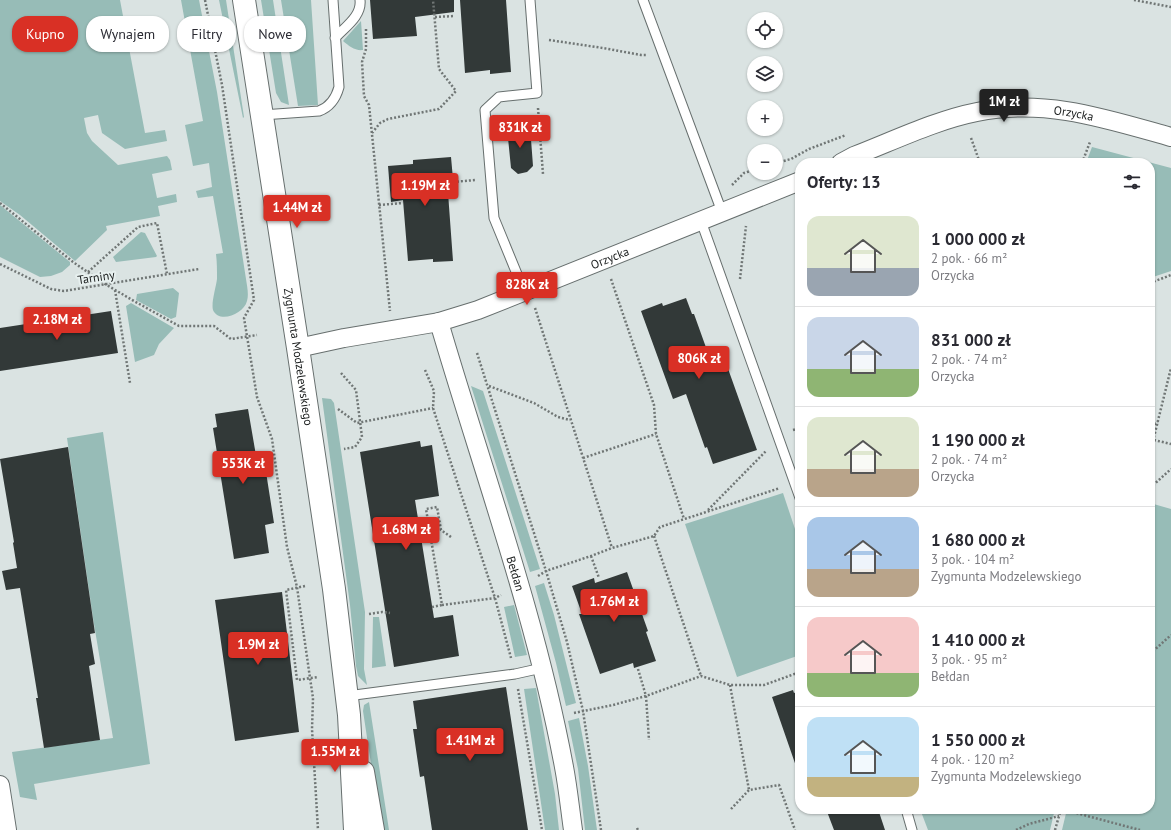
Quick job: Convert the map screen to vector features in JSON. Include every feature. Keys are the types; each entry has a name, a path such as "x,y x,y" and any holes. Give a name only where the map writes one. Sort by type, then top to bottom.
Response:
{"street":[{"name":"Zygmunta Modzelewskiego","path":"244,0 334,589 348,706 355,830"},
{"name":"Orzycka","path":"850,158 945,121 977,112 1011,107 1066,110 1092,115 1171,137"},
{"name":"Orzycka","path":"298,348 344,338 439,322 478,310 795,183"},
{"name":"Bełdan","path":"439,322 522,594 542,668 565,768 573,830"},
{"name":"Zygmunta Modzelewskiego","path":"348,706 364,777 373,830"},
{"path":"0,785 7,830"}],"lane":[{"path":"262,114 319,111 330,104 336,96 339,87 333,0"},
{"path":"335,38 357,14 360,8 360,0"},
{"path":"524,291 494,218 485,110 499,98 537,93 530,0"},
{"path":"643,0 722,212"},
{"path":"701,221 795,484"},
{"path":"348,706 387,691 515,674 542,668"},
{"path":"907,814 912,830"}],"path":[{"path":"205,0 222,85 254,300 244,318 257,397 272,438 287,547 297,587 313,698 312,729 318,830"},
{"path":"372,133 380,123 388,118 439,109 456,91 439,69 433,0"},
{"path":"1134,0 1171,7"},
{"path":"435,17 454,16"},
{"path":"366,24 367,40 362,62 364,96 369,105 390,311"},
{"path":"533,39 572,43 641,55 655,54 662,51"},
{"path":"537,93 542,174"},
{"path":"971,138 978,158"},
{"path":"1084,158 1090,142"},
{"path":"731,186 744,173 747,172"},
{"path":"441,183 491,179"},
{"path":"0,203 73,262 105,284 179,326 214,326 231,339 257,335"},
{"path":"379,205 404,204"},
{"path":"88,272 138,227 157,224 167,274"},
{"path":"740,280 746,226"},
{"name":"Tarniny","path":"0,264 51,289 64,290 199,269"},
{"path":"1155,281 1171,275"},
{"path":"611,278 654,405 656,434 684,519"},
{"path":"114,290 130,383"},
{"path":"535,308 612,548"},
{"path":"477,353 567,642 583,711 601,830"},
{"path":"1155,436 1171,368"},
{"path":"425,370 434,391 433,408 495,598 515,674 542,830"},
{"path":"342,373 356,390 362,437 354,447 344,449"},
{"path":"488,386 534,403 558,417 571,420"},
{"path":"338,409 357,423 433,408"},
{"path":"583,458 656,434"},
{"path":"707,511 778,438"},
{"path":"1155,440 1171,444"},
{"path":"1155,483 1171,469"},
{"path":"546,571 612,548 654,536 660,527 795,484"},
{"path":"442,605 426,509 437,507 441,530 451,537"},
{"path":"654,536 701,676"},
{"path":"591,556 599,578"},
{"path":"305,586 286,590 297,680 318,677"},
{"path":"432,606 495,598"},
{"path":"369,614 382,612 390,613"},
{"path":"1155,649 1171,635"},
{"path":"638,668 646,696 648,740"},
{"path":"554,717 613,705 646,696 701,676 730,686 764,685 795,674"},
{"path":"730,686 749,790"},
{"path":"731,809 749,790 779,786 795,830"},
{"path":"1080,814 1140,830"},
{"path":"1016,830 1029,824 1059,816 1056,830"}],"shaded area":[{"path":"0,0 120,0 123,16 86,16 86,52 130,52 145,133 165,130 167,141 125,149 102,133 98,115 84,118 87,133 92,141 118,165 167,156 170,160 172,170 152,174 157,198 176,194 177,202 158,206 160,216 106,226 107,230 75,261 20,215 0,201"},
{"path":"181,0 199,0 202,16 184,16"},
{"path":"219,0 226,0 228,16 222,16"},
{"path":"261,0 273,0 275,16 264,16"},
{"path":"281,0 311,0 318,105 298,106 289,52 306,52 306,16 284,16"},
{"path":"361,21 363,50 357,50 343,41"},
{"path":"190,52 209,52 217,92 248,293 245,306 237,313 226,317 216,314 213,310 213,299 217,279 216,254 223,253 213,196 198,198 196,191 212,187 209,163 193,166 185,125 203,121"},
{"path":"230,52 234,52 243,118"},
{"path":"269,52 281,52 289,105 281,102 276,93"},
{"path":"1092,147 1133,158 1088,158"},
{"path":"1155,164 1171,168 1171,271 1155,276"},
{"path":"0,205 70,262 70,265 62,272 51,276 40,277 0,257"},
{"path":"141,232 145,233 157,256 116,262 113,257"},
{"path":"173,288 179,293 176,317 171,319 136,300 137,294"},
{"path":"131,303 174,328 159,344 154,355 135,362 126,306"},
{"path":"471,386 483,391 540,569 530,572"},
{"path":"322,398 331,399 334,403 365,612 364,669 367,685 358,676 356,666 350,605"},
{"path":"103,432 150,764 34,784 37,800 20,797 12,752 113,738 93,618 67,438"},
{"path":"783,493 795,529 795,657 737,677 685,524"},
{"path":"1155,504 1171,509 1171,830 1062,830 1066,814 1155,814"},
{"path":"544,583 554,615 576,703 566,706 535,586"},
{"path":"514,605 527,655 515,657 504,607"},
{"path":"373,617 379,617 386,666 372,668"},
{"path":"536,688 555,794 559,830 545,830 524,689"},
{"path":"369,702 389,830 381,830 363,711 364,705"},
{"path":"579,718 588,766 597,830 585,830 578,769 568,721"},
{"path":"922,814 1054,814 1050,830 928,830"}],"building":[{"path":"370,0 454,0 454,12 415,17 417,36 373,39"},
{"path":"460,0 506,0 511,72 490,74 490,70 465,73"},
{"path":"530,126 533,166 527,172 518,174 511,168 507,128"},
{"path":"451,157 453,179 447,179 453,261 433,262 433,259 408,261 403,200 391,202 388,166 413,164 413,160"},
{"path":"686,298 692,314 694,314 713,367 726,363 757,450 713,464 707,447 705,448 686,394 673,399 641,311 662,303 663,306"},
{"path":"111,311 118,353 0,371 0,328"},
{"path":"248,409 259,473 266,472 274,523 265,525 269,553 234,559 213,428 217,427 215,414"},
{"path":"420,441 421,447 432,445 439,496 415,500 434,618 453,615 459,656 394,667 360,452"},
{"path":"68,447 95,633 90,634 95,664 89,666 100,740 44,748 36,698 38,698 20,588 6,590 2,571 17,568 0,459"},
{"path":"627,572 648,631 646,632 656,661 634,668 633,663 600,674 579,614 582,614 572,586 594,578 595,583"},
{"path":"282,592 299,732 235,741 215,600"},
{"path":"506,687 528,830 432,830 424,776 420,777 413,729 417,729 413,701"},
{"path":"793,690 795,693 795,763 772,697"},
{"path":"828,814 880,814 885,830 834,830"}]}
